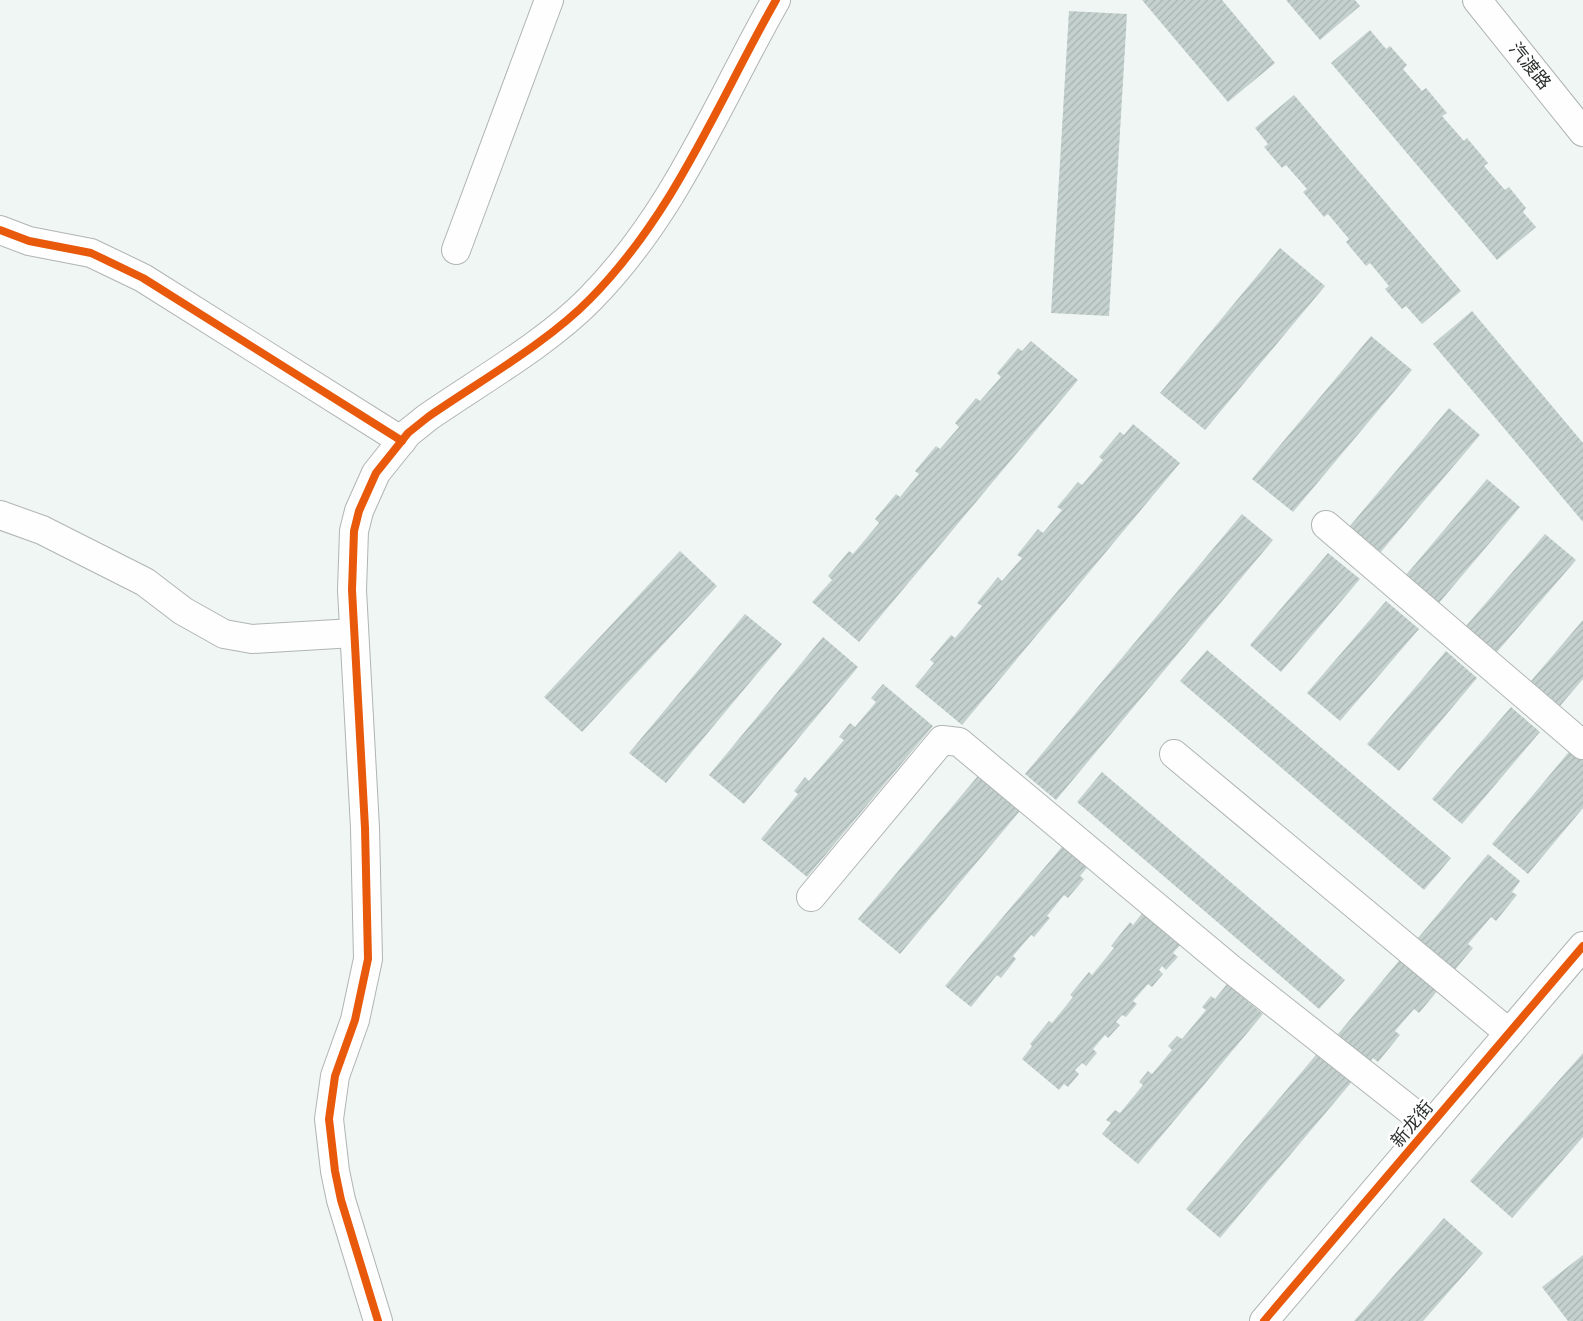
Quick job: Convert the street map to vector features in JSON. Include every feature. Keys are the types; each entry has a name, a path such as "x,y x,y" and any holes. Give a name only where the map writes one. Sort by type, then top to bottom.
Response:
{"street":[{"path":"456,250 549,0"},
{"path":"378,1321 341,1200 335,1171 329,1119 335,1076 355,1020 368,959 365,828 352,590 354,531 357,518 376,472 402,441 428,417 561,325 590,299 626,259 680,182 745,54 776,0"},
{"name":"汽渡路","path":"1477,0 1583,132"},
{"path":"0,230 29,241 91,253 143,278 402,441"},
{"path":"0,514 42,530 145,582 183,610 224,634 252,639 354,633"},
{"path":"1326,526 1583,745"},
{"path":"811,897 942,740 959,742 1231,969 1430,1126"},
{"path":"1174,754 1509,1033"},
{"name":"新龙街","path":"1264,1321 1583,946"}],"building":[{"path":"1142,0 1222,0 1275,63 1228,102"},
{"path":"1286,0 1355,0 1360,6 1320,40"},
{"path":"1069,11 1127,14 1109,316 1051,313"},
{"path":"1370,30 1386,49 1390,46 1407,65 1403,69 1422,91 1426,88 1447,113 1442,116 1464,141 1467,138 1488,163 1484,166 1505,190 1509,187 1526,208 1523,212 1536,227 1497,260 1331,63"},
{"path":"1294,95 1461,291 1422,324 1406,306 1402,309 1385,289 1389,286 1370,263 1366,266 1346,242 1349,239 1328,214 1324,217 1303,192 1307,189 1286,165 1282,168 1264,147 1268,144 1255,128"},
{"path":"1280,248 1325,286 1205,430 1160,393"},
{"path":"1472,311 1583,443 1583,522 1433,344"},
{"path":"1371,336 1412,370 1293,512 1252,479"},
{"path":"1031,341 1078,380 859,642 812,602 832,580 828,576 849,551 853,554 879,523 875,519 896,494 900,497 919,474 915,471 936,446 940,449 959,427 955,423 976,398 980,401 1001,377 997,373 1018,348 1022,351"},
{"path":"1449,408 1480,435 1380,553 1349,527"},
{"path":"1133,424 1180,463 962,725 915,686 934,663 930,660 951,635 955,638 982,606 977,603 998,577 1002,581 1022,558 1017,555 1038,529 1043,533 1062,510 1057,507 1078,482 1082,485 1103,460 1099,457 1120,432 1124,435"},
{"path":"1487,479 1520,507 1439,603 1406,575"},
{"path":"1242,514 1273,540 1056,800 1025,774"},
{"path":"1545,534 1576,560 1497,652 1466,626"},
{"path":"680,551 717,586 582,732 544,697"},
{"path":"1328,553 1360,579 1281,672 1250,645"},
{"path":"1386,601 1419,629 1340,721 1307,693"},
{"path":"745,614 782,644 666,783 629,753"},
{"path":"1583,620 1583,679 1560,706 1531,681"},
{"path":"823,637 858,667 744,804 709,775"},
{"path":"1207,650 1451,858 1424,890 1180,681"},
{"path":"1446,651 1477,678 1399,771 1367,744"},
{"path":"883,684 933,726 807,877 761,839 798,794 794,791 805,777 809,781 844,740 839,737 850,723 855,727 876,702 871,698"},
{"path":"1511,707 1540,732 1462,824 1432,799"},
{"path":"1583,735 1583,808 1528,874 1492,844"},
{"path":"982,771 1024,806 900,954 858,919"},
{"path":"1102,772 1345,980 1319,1009 1077,802"},
{"path":"1066,842 1091,863 1080,876 1084,879 1068,898 1064,895 1047,916 1050,918 1034,937 1031,935 1013,956 1016,959 1001,978 997,975 971,1007 945,986"},
{"path":"1488,854 1520,881 1512,892 1517,895 1496,921 1491,917 1468,944 1473,948 1419,1013 1414,1009 1395,1031 1400,1035 1378,1062 1373,1058 1366,1067 1333,1040"},
{"path":"1144,911 1182,943 1173,953 1178,957 1166,970 1162,966 1159,970 1163,974 1152,987 1148,984 1133,1001 1137,1004 1126,1017 1122,1015 1116,1022 1120,1025 1108,1038 1105,1035 1093,1049 1097,1053 1086,1066 1082,1063 1075,1070 1079,1074 1068,1087 1064,1084 1059,1090 1022,1059 1032,1046 1030,1044 1049,1021 1052,1023 1073,997 1070,995 1089,972 1092,975 1114,948 1111,946 1130,922 1133,925"},
{"path":"1227,984 1263,1014 1138,1164 1102,1134 1111,1123 1106,1120 1115,1110 1120,1113 1143,1085 1139,1082 1148,1071 1152,1074 1172,1050 1168,1046 1177,1036 1182,1039 1206,1010 1202,1007 1211,996 1215,999"},
{"path":"1321,1049 1355,1078 1220,1238 1186,1209"},
{"path":"1583,1053 1583,1137 1512,1218 1470,1181"},
{"path":"1444,1218 1483,1253 1423,1321 1354,1321"},
{"path":"1583,1255 1583,1321 1568,1321 1542,1287"}],"cycle path":[{"path":"378,1321 341,1200 335,1171 329,1119 335,1076 355,1020 368,959 365,828 352,590 354,531 359,511 376,473 408,433 428,417 554,331 590,299 620,266 647,230 693,156 776,0"},
{"path":"0,230 29,241 91,253 143,278 402,441"},
{"path":"1264,1321 1583,946"}]}
